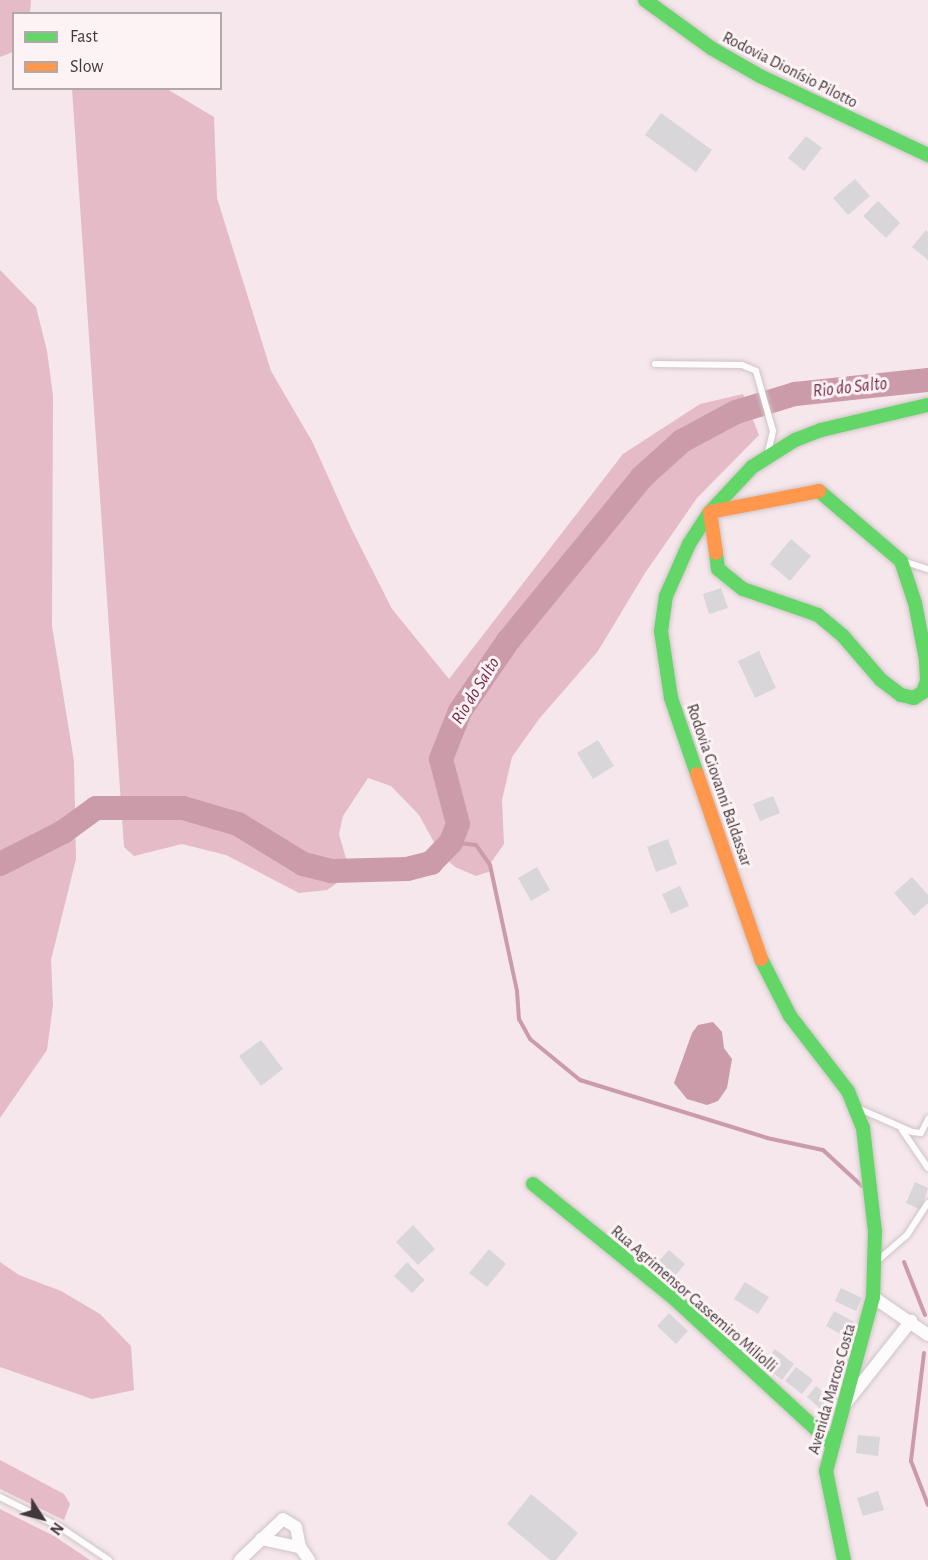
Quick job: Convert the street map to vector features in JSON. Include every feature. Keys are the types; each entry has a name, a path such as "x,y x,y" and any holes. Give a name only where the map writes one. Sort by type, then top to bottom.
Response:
{"street":[{"name":"Rodovia Dionísio Pilotto","path":"645,0 684,30 760,76 928,155"},
{"name":"Rodovia Giovanni Baldassar","path":"873,1297 875,1264 872,1189 857,1107 790,1016 765,971 671,698 661,631 666,596 678,566 710,512 731,486 767,455 820,430 928,405"},
{"path":"819,491 901,561 915,603 926,660 927,681 923,692 914,698 901,695 881,680 843,636 818,615 743,589 723,576 713,555 710,512 819,491"},
{"name":"Rua Agrimensor Cassemiro Miliolli","path":"533,1184 675,1300 831,1443"},
{"path":"873,1297 911,1321 928,1335"},
{"name":"Avenida Marcos Costa","path":"844,1560 827,1485 831,1443 873,1297"},
{"path":"842,1409 911,1321"},
{"path":"240,1560 278,1523 288,1519 296,1527 300,1547 309,1560"},
{"path":"261,1539 300,1547"}],"lane":[{"path":"656,364 742,365 756,371 761,382 773,431 767,455"},
{"path":"901,561 928,568"},
{"path":"857,1107 902,1130 921,1133 928,1119"},
{"path":"902,1130 928,1168"},
{"path":"875,1264 907,1235 928,1203"},
{"path":"0,1497 60,1527 109,1560"}],"shaded area":[{"path":"0,0 31,0 30,12 12,12 12,52 0,57"},
{"path":"72,90 169,90 214,117 217,198 271,371 313,443 351,528 392,609 449,679 623,454 700,404 743,394 759,435 697,498 645,573 598,651 539,719 512,757 502,800 504,844 490,864 491,871 476,876 455,867 440,853 419,815 391,786 368,778 343,816 339,834 347,862 343,879 327,890 299,893 226,855 182,844 134,856 124,847"},
{"path":"0,270 36,307 47,351 53,396 52,626 74,761 76,859 51,960 53,1005 47,1050 0,1118"},
{"path":"713,1022 722,1032 724,1048 732,1059 727,1088 718,1101 707,1105 687,1099 674,1083 692,1033 698,1025"},
{"path":"0,1262 19,1275 61,1291 100,1314 131,1346 134,1390 92,1399 0,1367"},
{"path":"0,1460 64,1494 70,1504 64,1520 0,1489"},
{"path":"0,1509 54,1536 90,1560 0,1560"}],"building":[{"path":"661,113 712,150 696,172 645,135"},
{"path":"806,136 822,148 804,171 788,158"},
{"path":"855,179 870,196 848,215 833,198"},
{"path":"878,201 900,223 886,238 863,216"},
{"path":"926,230 928,232 928,260 912,247"},
{"path":"791,539 811,556 790,581 770,564"},
{"path":"721,588 728,608 709,614 703,594"},
{"path":"759,651 776,688 755,698 738,661"},
{"path":"598,740 614,766 593,779 577,753"},
{"path":"773,796 780,813 760,821 753,804"},
{"path":"668,839 677,864 656,872 647,847"},
{"path":"537,867 550,890 531,901 518,878"},
{"path":"912,877 928,895 928,903 914,916 894,893"},
{"path":"680,886 689,906 671,914 662,894"},
{"path":"261,1040 283,1069 261,1086 239,1056"},
{"path":"915,1182 928,1188 921,1210 906,1203"},
{"path":"413,1225 435,1249 418,1265 396,1242"},
{"path":"489,1249 506,1264 487,1287 469,1273"},
{"path":"669,1250 685,1264 674,1277 657,1263"},
{"path":"407,1262 425,1280 412,1293 394,1276"},
{"path":"745,1282 769,1297 758,1314 734,1299"},
{"path":"841,1288 862,1298 856,1311 835,1301"},
{"path":"834,1311 856,1323 848,1338 826,1326"},
{"path":"669,1313 688,1331 676,1344 657,1326"},
{"path":"775,1349 794,1364 782,1380 763,1365"},
{"path":"796,1367 813,1380 802,1394 785,1381"},
{"path":"816,1386 834,1401 824,1412 807,1397"},
{"path":"858,1435 880,1437 878,1456 856,1453"},
{"path":"878,1491 884,1510 863,1516 857,1498"},
{"path":"531,1494 578,1533 556,1560 550,1560 507,1524"}],"waterway":[{"name":"Rio do Salto","path":"0,864 63,832 96,808 183,808 238,824 303,864 332,871 407,869 431,863 451,842 458,824 441,759 460,711 508,641 642,477 682,441 736,412 795,394 928,380"},
{"path":"451,842 476,845 490,865 517,991 519,1019 530,1039 580,1080 767,1138 823,1150 862,1186"},
{"path":"904,1262 925,1315"},
{"path":"924,1353 911,1461 928,1505"}],"traffic: fast":[{"path":"645,0 711,48 760,76 928,155"},
{"path":"697,774 671,698 661,631 666,596 689,544 710,512 752,467 795,440 821,430 928,405"},
{"path":"716,553 718,569 743,589 818,615 843,636 881,680 901,695 914,698 923,692 927,681 926,660 915,603 901,561 819,491"},
{"path":"761,959 790,1016 848,1091 863,1128 875,1231 873,1297 826,1471 844,1560"},
{"path":"533,1184 676,1300 831,1443"}],"traffic: slow":[{"path":"716,553 710,512 819,491"},
{"path":"697,774 761,959"}]}
